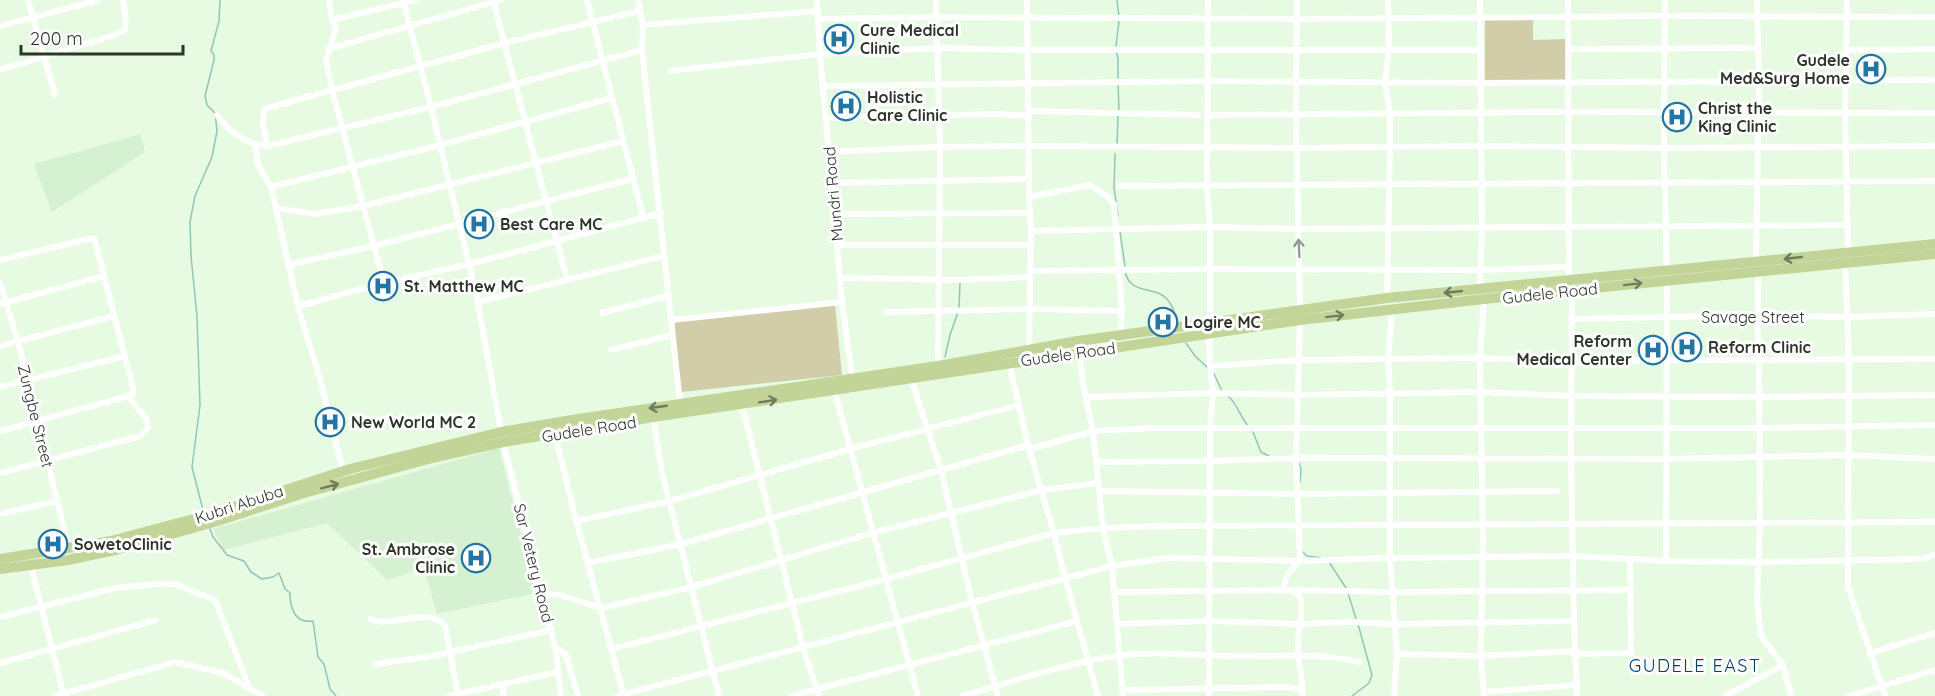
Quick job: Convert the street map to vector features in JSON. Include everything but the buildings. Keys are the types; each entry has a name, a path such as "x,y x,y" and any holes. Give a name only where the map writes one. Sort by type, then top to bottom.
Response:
{"highway":[{"name":"Gudele Road","path":"213,518 502,437 555,434 742,405 834,389 853,382 1029,349 1079,347 1300,315 1387,298 1482,294 1757,267 1846,258 1935,244"},
{"name":"Gudele Road","path":"1846,258 1935,254"},
{"name":"Gudele Road","path":"1300,315 1392,309 1482,294"},
{"name":"Gudele Road","path":"290,488 343,471 502,437 680,404 853,382 911,378 1009,363 1120,336 1210,328"},
{"name":"Kubri Abuba","path":"188,525 213,518 290,488"},
{"path":"0,559 69,549 188,525"},
{"path":"0,569 31,566 115,550 188,525"}],"street":[{"path":"28,0 55,95"},
{"path":"0,26 99,0"},
{"path":"0,69 45,57 125,30 123,0"},
{"path":"329,0 336,31 326,60 384,283"},
{"path":"332,20 403,1 416,0"},
{"path":"587,0 643,217"},
{"path":"638,0 643,25 642,50 680,404"},
{"name":"Mundri Road","path":"818,0 820,54 842,302 853,382"},
{"path":"936,0 940,147 938,366"},
{"path":"1027,0 1031,231 1029,349"},
{"path":"1208,0 1207,185 1210,227 1210,366 1213,393 1210,428 1209,692"},
{"path":"1297,0 1296,114 1300,315 1296,458 1299,561"},
{"path":"1387,298 1390,113 1385,82 1389,50 1388,0"},
{"path":"1480,0 1481,656 1484,694 1577,685"},
{"path":"1568,0 1568,184 1573,428 1571,458 1574,621 1572,652 1577,696"},
{"path":"1665,0 1666,561"},
{"path":"1756,0 1759,80 1756,315 1759,323 1757,343 1760,428 1757,600 1761,634 1783,665 1791,696"},
{"path":"1847,0 1845,147 1849,360 1848,587 1885,696"},
{"name":"Sar Vetery Road","path":"403,1 470,264 494,379 502,437 543,593 555,648 561,696"},
{"path":"328,49 496,1 567,280"},
{"path":"267,146 262,123 264,110 505,43 639,11"},
{"path":"643,25 818,11"},
{"path":"819,19 1935,17"},
{"path":"670,71 820,54 938,48 1480,50"},
{"path":"1569,49 1757,48"},
{"path":"1846,50 1935,49"},
{"path":"217,115 227,128 248,142 267,146 431,106 642,50"},
{"path":"824,86 1208,81 1481,83 1935,80"},
{"path":"271,187 353,168 612,98"},
{"path":"1209,115 1568,112 1935,113"},
{"path":"826,118 1029,113 1198,115"},
{"path":"276,208 314,214 363,206 623,141"},
{"path":"255,144 258,165 271,187 298,306 323,389 343,471"},
{"path":"829,152 1029,146 1758,148 1935,146"},
{"path":"288,265 374,246 632,179"},
{"path":"832,183 1029,179"},
{"path":"1119,186 1935,181"},
{"path":"1029,197 1090,185 1114,204 1117,269 1122,311 1120,336"},
{"path":"298,306 384,283 470,264 661,213"},
{"path":"834,214 1030,213"},
{"path":"1031,231 1210,227 1388,229 1847,225"},
{"path":"0,260 93,238 134,392 128,396 0,431"},
{"path":"837,245 1031,245"},
{"path":"478,302 663,256"},
{"path":"841,278 939,279 1117,269 1480,270 1569,267"},
{"path":"3,303 104,276"},
{"name":"Zungbe Street","path":"0,283 3,303 18,341 69,549"},
{"path":"602,313 668,296"},
{"path":"671,320 842,302"},
{"path":"887,312 1030,309 1122,311"},
{"path":"1392,309 1388,359 1391,592 1397,654 1394,696"},
{"name":"Savage Street","path":"1572,319 1935,314"},
{"path":"0,346 114,316"},
{"path":"611,350 672,335"},
{"path":"1079,347 1093,431 1103,528 1112,566 1123,693 1168,688 1209,692 1287,687 1303,693 1298,657 1300,598 1287,590"},
{"path":"0,387 125,356"},
{"path":"1210,366 1298,360 1480,358 1571,361 1935,359"},
{"path":"1009,363 1029,447 1098,696"},
{"path":"911,378 941,470 972,602 998,696"},
{"path":"834,389 918,696"},
{"path":"1086,397 1213,393 1481,392 1572,396 1935,395"},
{"path":"0,473 130,440 145,432 148,426 147,420 128,396"},
{"path":"742,405 803,647 818,692"},
{"path":"577,521 670,501 850,449 1019,405"},
{"path":"653,417 662,474 719,696"},
{"path":"588,563 681,544 941,470 1093,431 1151,428 1760,428 1935,425"},
{"path":"555,434 612,648 621,695 1112,566 1167,558 1299,561 1573,556 1666,561 1758,562 1923,559 1935,554"},
{"path":"1096,462 1296,458 1666,459 1847,455 1935,459"},
{"path":"543,593 559,595 601,608 692,587 872,533 1041,490 1098,483"},
{"path":"1099,492 1297,494 1557,491"},
{"path":"0,514 57,501"},
{"path":"612,648 886,579 1054,533 1103,528 1935,522"},
{"path":"1397,654 1481,656 1572,652 1631,653 1630,559"},
{"path":"1287,590 1287,575 1299,561"},
{"path":"31,566 64,695"},
{"path":"0,617 116,588 175,584 215,600 249,687"},
{"path":"1114,592 1629,590"},
{"path":"370,619 387,623 425,616 440,620 445,626 458,694"},
{"path":"0,663 156,620"},
{"path":"790,696 818,692 909,665 1077,621"},
{"path":"1117,624 1210,621 1394,624 1574,621"},
{"path":"376,664 450,652 551,630"},
{"path":"1870,653 1935,633"},
{"path":"555,648 566,655 578,696"},
{"path":"962,696 1088,661 1119,655 1337,657 1359,662"},
{"path":"56,696 175,662 223,673 263,696"},
{"path":"1725,696 1783,665"},
{"path":"1849,696 1935,670"},
{"path":"449,696 558,672"},
{"path":"502,684 504,696"}],"shaded area":[{"path":"1485,18 1533,20 1533,40 1567,39 1567,81 1485,82"},
{"path":"141,134 145,152 52,212 34,164"},
{"path":"835,305 842,375 681,392 674,321"},
{"path":"499,448 536,593 437,614 424,568 387,580 327,523 223,550 213,529"}],"waterway":[{"path":"203,510 192,467 200,405 197,316 190,222 195,196 212,157 217,131 215,113 207,105 205,96 214,60 211,51 219,21 220,0"},
{"path":"1117,0 1119,17"},
{"path":"1116,46 1119,21"},
{"path":"1116,51 1118,78"},
{"path":"1118,83 1119,111"},
{"path":"1117,144 1118,116"},
{"path":"1115,154 1114,187 1118,216"},
{"path":"1120,232 1125,266"},
{"path":"1125,271 1132,284 1156,292 1167,299 1177,322"},
{"path":"959,308 960,282"},
{"path":"945,357 958,312"},
{"path":"1186,343 1195,356 1208,368"},
{"path":"1214,374 1222,391"},
{"path":"1228,396 1248,426"},
{"path":"1253,432 1261,452 1269,456"},
{"path":"1299,463 1300,482"},
{"path":"210,529 213,537 227,555 244,561 251,572 262,579 279,573 285,589 290,593 295,614 302,620 313,621 318,657 324,664 330,689 336,696"},
{"path":"1303,552 1307,556 1323,558"},
{"path":"1329,562 1346,588"},
{"path":"1348,593 1356,619"},
{"path":"1352,696 1369,683 1372,675 1358,624"}],"place":[{"name":"Cure Medical Clinic","path":"839,39"},
{"name":"Gudele Med&Surg Home","path":"1871,69"},
{"name":"Holistic Care Clinic","path":"846,106"},
{"name":"Christ the King Clinic","path":"1677,117"},
{"name":"Best Care MC","path":"479,224"},
{"name":"St. Matthew MC","path":"383,286"},
{"name":"Logire MC","path":"1163,322"},
{"name":"Reform Clinic","path":"1687,347"},
{"name":"Reform Medical Center","path":"1653,350"},
{"name":"New World MC 2","path":"330,422"},
{"name":"SowetoClinic","path":"53,544"},
{"name":"St. Ambrose Clinic","path":"476,558"}],"district":[{"name":"GUDELE EAST","path":"1695,666"}]}
